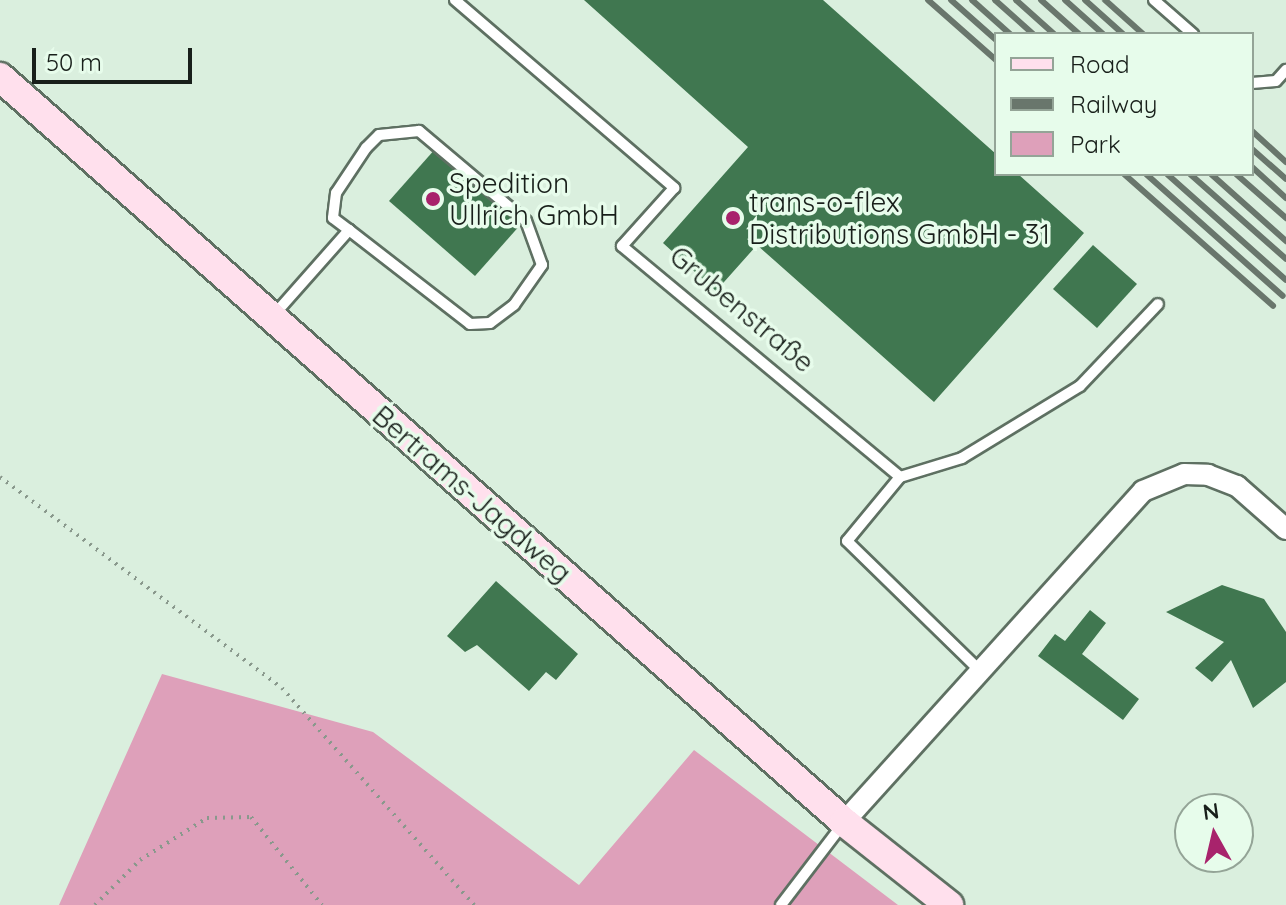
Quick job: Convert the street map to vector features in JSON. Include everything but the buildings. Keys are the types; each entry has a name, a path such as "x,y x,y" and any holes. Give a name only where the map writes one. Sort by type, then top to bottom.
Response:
{"main road":[{"name":"Bertrams-Jagdweg","path":"5,87 272,317 844,822 949,905"}],"street":[{"path":"844,822 1143,491 1184,474 1223,480 1286,529"}],"lane":[{"name":"Grubenstraße","path":"455,0 674,188 622,246 900,477"},
{"path":"1154,0 1191,32"},
{"path":"1254,83 1276,81 1286,70"},
{"path":"419,131 526,221 542,265 514,305 490,323 470,324 349,230 333,218 336,193 366,148 379,135 419,131"},
{"path":"272,317 349,230"},
{"path":"980,671 847,541 900,477 962,458 1080,386 1158,304"},
{"path":"781,905 844,822"}],"path":[{"path":"0,477 282,688 474,905"},
{"path":"95,905 140,860 207,818 251,817 322,905"}],"green space":[{"path":"162,674 373,732 579,885 694,750 898,905 59,905"}],"railway":[{"path":"928,0 994,58"},
{"path":"951,0 994,38"},
{"path":"972,0 1008,32"},
{"path":"995,0 1031,32"},
{"path":"1016,0 1052,32"},
{"path":"1041,0 1077,32"},
{"path":"1065,0 1101,32"},
{"path":"1085,0 1121,32"},
{"path":"1105,0 1141,32"},
{"path":"1254,133 1286,162"},
{"path":"1254,151 1286,179"},
{"path":"1254,169 1286,198"},
{"path":"1126,176 1273,306"},
{"path":"1148,176 1283,296"},
{"path":"1169,176 1286,280"},
{"path":"1192,176 1286,259"},
{"path":"1213,176 1286,241"},
{"path":"1238,176 1286,218"}],"place":[{"name":"Spedition Ullrich GmbH","path":"433,199"},
{"name":"trans-o-flex Distributions GmbH - 31","path":"733,218"}]}
